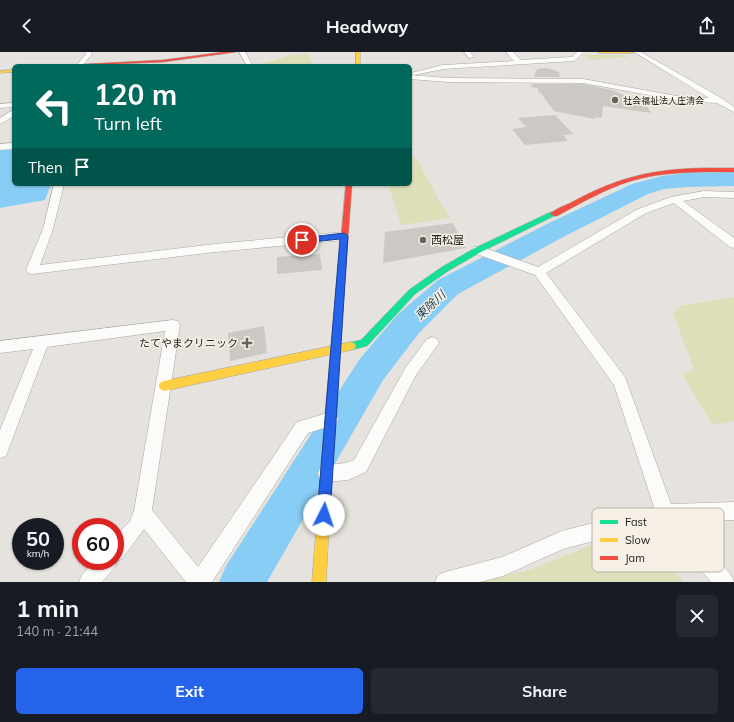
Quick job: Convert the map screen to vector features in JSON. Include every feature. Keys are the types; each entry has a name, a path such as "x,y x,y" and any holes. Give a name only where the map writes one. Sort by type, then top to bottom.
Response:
{"main road":[{"path":"113,64 163,61 234,52"},
{"path":"358,52 358,64"},
{"path":"600,52 633,52"},
{"path":"0,72 12,71"},
{"path":"164,386 364,343 412,292 445,269 478,250 615,184 637,176 666,171 734,170"},
{"path":"319,582 335,350 349,186"}],"street":[{"path":"81,64 89,54 88,52"},
{"path":"242,52 249,64"},
{"path":"509,54 519,62 574,59 581,52"},
{"path":"637,52 734,110"},
{"path":"412,76 448,80 512,72 519,62"},
{"path":"412,75 443,67 512,72 583,80 682,98 720,102"},
{"path":"0,106 12,104"},
{"path":"0,122 12,114"},
{"path":"0,147 12,146"},
{"path":"59,186 48,229 32,270 215,248 344,236"},
{"path":"539,272 642,211 675,199 704,194 734,195"},
{"path":"675,199 734,244"},
{"path":"478,250 539,272 620,382 663,508"},
{"path":"0,347 173,326 143,513 136,527 124,541"},
{"path":"0,450 42,342"},
{"path":"326,474 348,472 360,466 412,371 432,343"},
{"path":"143,513 199,582 303,427 330,419"},
{"path":"724,511 734,511"},
{"path":"445,582 503,566 562,540 592,532"},
{"path":"89,582 99,570"},
{"path":"715,572 724,582"}],"green space":[{"path":"308,54 312,64 261,64 292,55"},
{"path":"582,55 626,55 628,57 590,60"},
{"path":"415,156 440,202 451,218 401,225 389,186 412,186 412,157"},
{"path":"734,297 734,421 720,424 711,423 683,375 694,369 673,313 680,306"},
{"path":"592,545 592,572 675,572 683,582 480,582 532,569"}],"water":[{"path":"12,149 12,186 50,186 45,200 0,208 0,150"}],"building":[{"path":"547,68 559,72 560,77 534,77 537,69"},
{"name":"社会福祉法人庄清会","path":"532,84 583,84 612,90 629,97 642,98 651,113 603,106 602,118 595,117 595,119 554,111 540,92 538,92 538,88 531,87"},
{"path":"555,115 573,134 563,135 568,141 525,145 512,129 526,127 518,118"},
{"name":"西松屋","path":"453,223 466,248 383,263 385,232"},
{"path":"320,254 322,270 277,274 277,257"},
{"name":"たてやまクリニック","path":"264,326 267,353 230,361 228,333"}],"waterway":[{"name":"東除川","path":"242,582 371,370 408,324 448,287 558,229 640,189 662,183 686,180 734,179"}],"traffic: fast":[{"path":"351,346 364,343 412,292 445,269 478,250 554,214"}],"traffic: slow":[{"path":"358,52 358,64"},
{"path":"600,52 633,52"},
{"path":"0,72 12,71"},
{"path":"164,386 351,346"},
{"path":"319,582 330,416"}],"traffic: jam":[{"path":"105,64 163,61 234,52"},
{"path":"554,214 607,187 644,175 673,171 734,170"},
{"path":"330,416 349,186"}],"place":[{"name":"社会福祉法人庄清会","path":"615,100"},
{"name":"西松屋","path":"423,240"},
{"name":"たてやまクリニック","path":"247,343"}],"route":[{"path":"302,240 344,236 324,515"}]}
